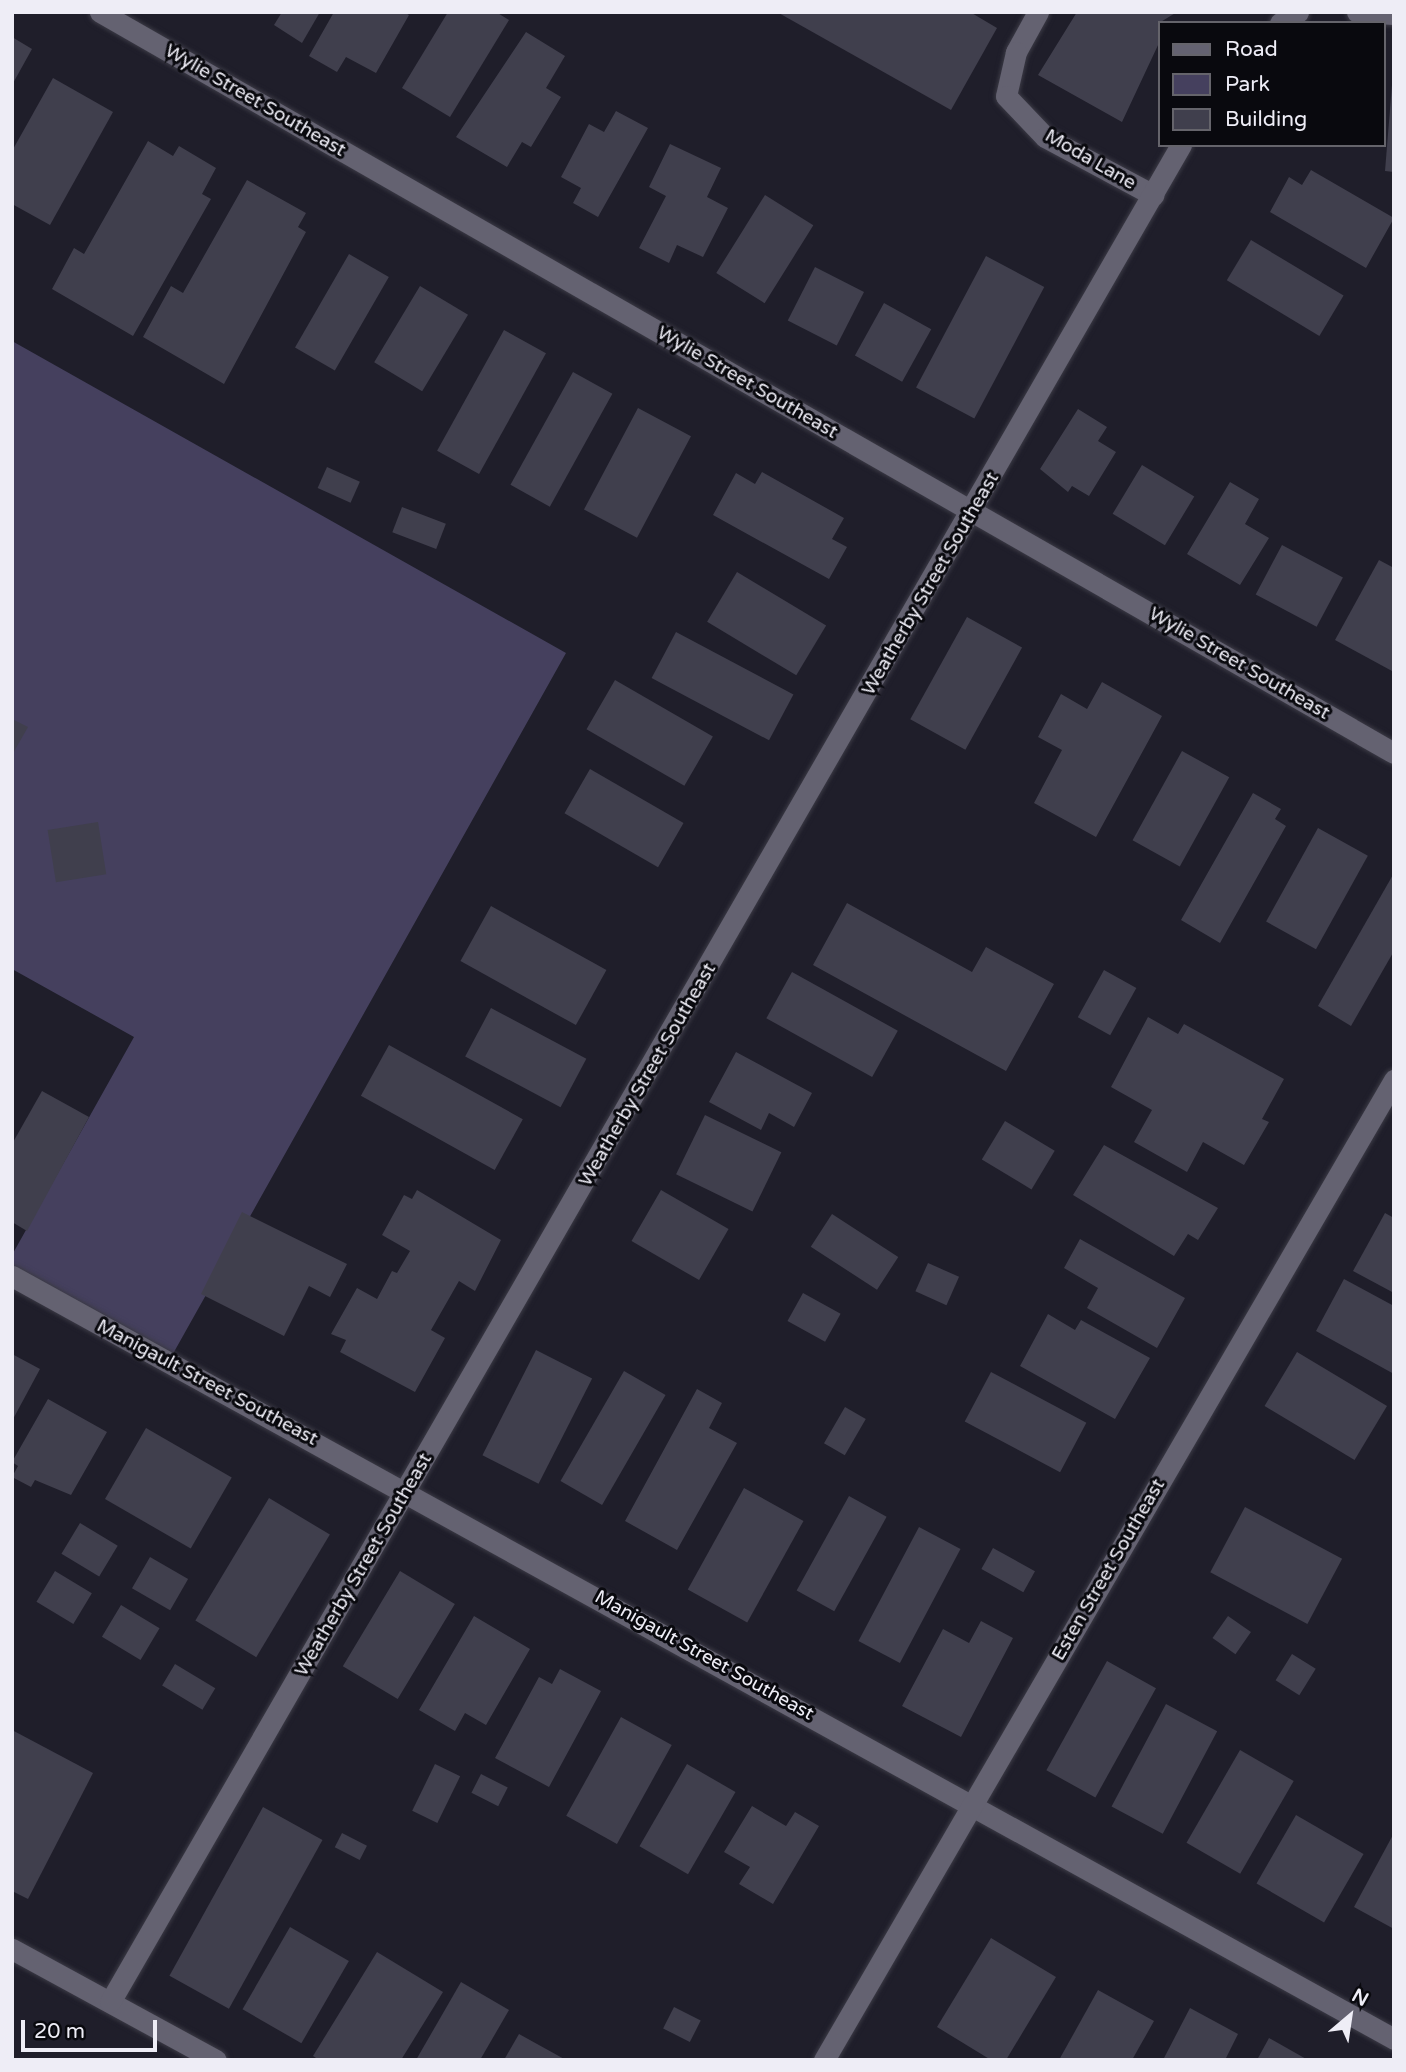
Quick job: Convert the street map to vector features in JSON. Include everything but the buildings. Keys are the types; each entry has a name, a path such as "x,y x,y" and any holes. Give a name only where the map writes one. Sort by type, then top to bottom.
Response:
{"street":[{"name":"Wylie Street Southeast","path":"100,12 1394,753"},
{"name":"Moda Lane","path":"1038,12 1016,52 1006,96 1045,137 1153,195"},
{"path":"1357,12 1394,14"},
{"name":"Weatherby Street Southeast","path":"110,2002 972,512 1180,147"},
{"name":"Esten Street Southeast","path":"824,2060 1394,1080"},
{"name":"Manigault Street Southeast","path":"12,1276 407,1491 1394,2039"},
{"path":"12,1949 216,2060"}],"green space":[{"path":"12,341 566,653 165,1368 12,1282 12,1255 134,1037 12,969"}]}
